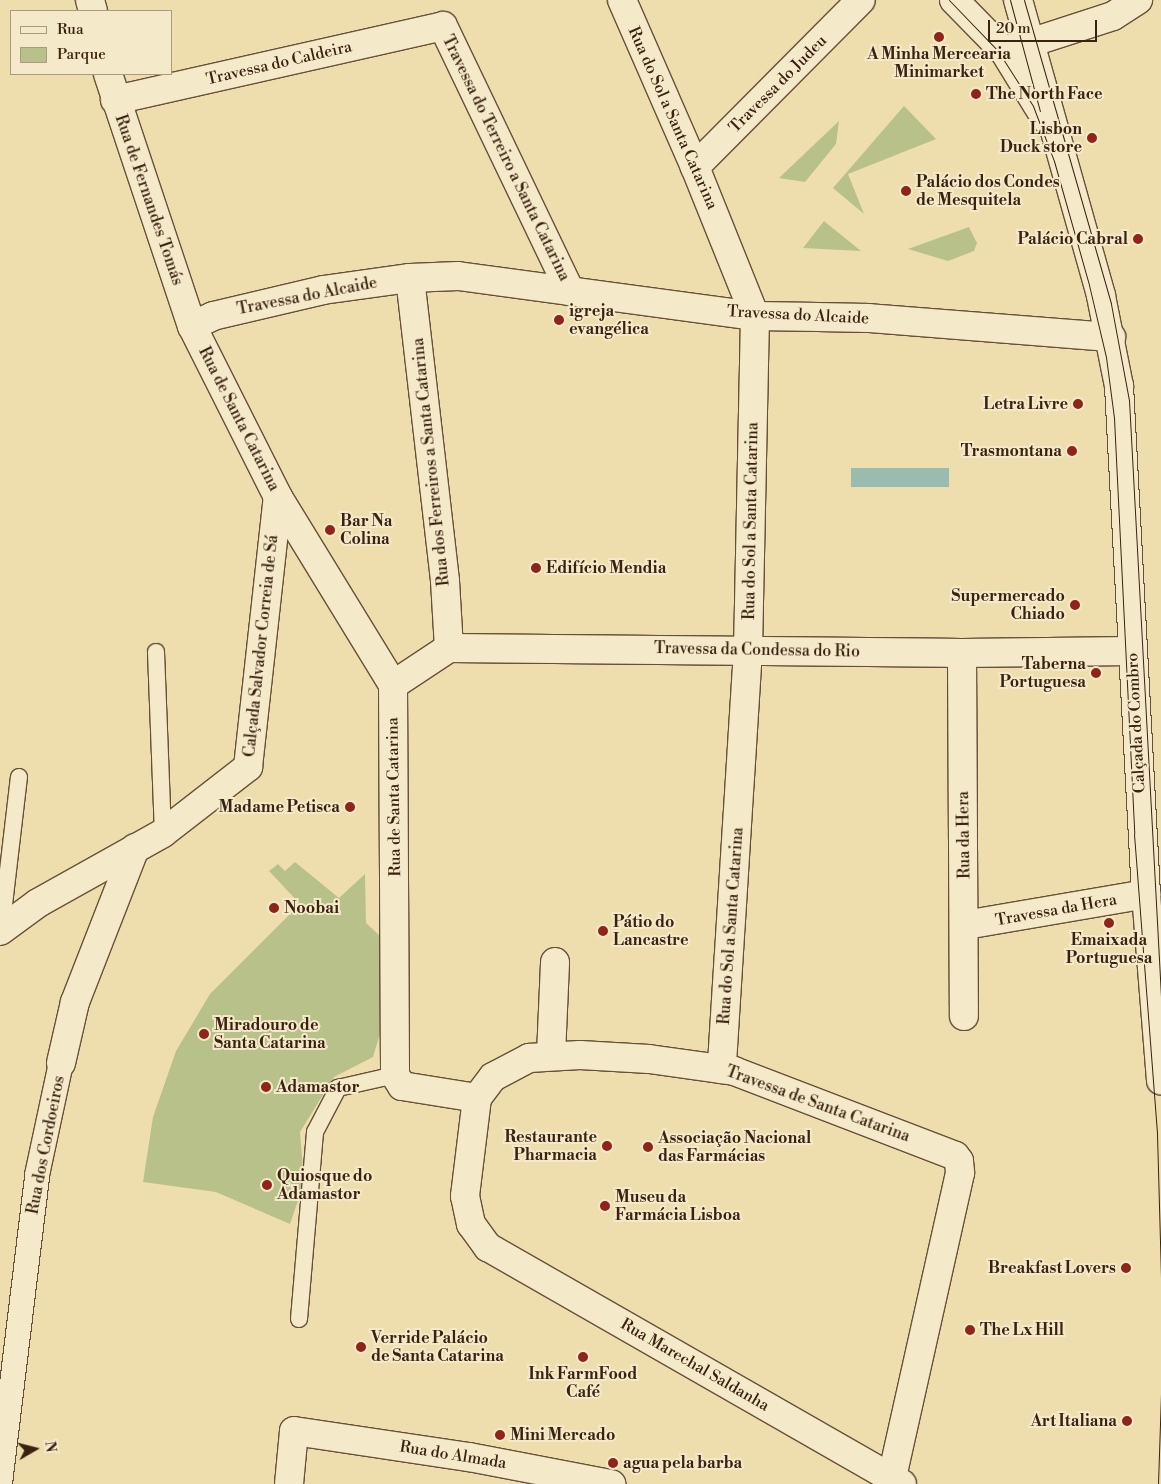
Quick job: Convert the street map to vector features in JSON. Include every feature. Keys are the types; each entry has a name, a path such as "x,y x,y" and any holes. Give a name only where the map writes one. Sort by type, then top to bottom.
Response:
{"street":[{"name":"Rua do Sol a Santa Catarina","path":"622,0 695,167 755,316 748,650 722,1069"},
{"name":"Travessa do Judeu","path":"695,167 861,0"},
{"path":"954,0 1004,51 1037,100 1062,160"},
{"path":"1018,0 1062,160"},
{"path":"1004,51 1113,16 1138,0"},
{"name":"Travessa do Caldeira","path":"115,100 443,26"},
{"name":"Travessa do Terreiro a Santa Catarina","path":"443,26 570,291"},
{"name":"Rua de Fernandes Tomás","path":"108,75 115,100 192,326"},
{"name":"Calçada do Combro","path":"1062,160 1111,337 1124,434 1132,652 1146,894 1159,1014 1161,1080"},
{"name":"Travessa do Alcaide","path":"192,326 213,316 323,290 410,278 481,277 755,316 868,318 1111,337"},
{"name":"Rua dos Ferreiros a Santa Catarina","path":"410,278 445,581 449,648"},
{"name":"Rua de Santa Catarina","path":"192,326 278,497 393,685 395,1075"},
{"name":"Calçada Salvador Correia de Sá","path":"0,930 38,904 163,833 248,767 278,497"},
{"path":"393,685 449,648"},
{"name":"Travessa da Condessa do Rio","path":"449,648 962,653 1132,652"},
{"name":"Rua da Hera","path":"962,653 965,925 964,1016"},
{"name":"Rua dos Cordoeiros","path":"0,1483 37,1176 61,1063 75,1002 135,848"},
{"name":"Travessa da Hera","path":"965,925 1146,894"},
{"path":"551,1055 555,962"},
{"name":"Travessa de Santa Catarina","path":"477,1098 493,1077 511,1065 551,1055 616,1056 722,1069 745,1074 948,1152 959,1161 960,1173 897,1481"},
{"path":"395,1075 402,1086 477,1098"},
{"name":"Rua Marechal Saldanha","path":"477,1098 465,1196 471,1224 488,1247 897,1481"},
{"name":"Rua do Almada","path":"289,1484 294,1431 469,1456 611,1484"}],"lane":[{"path":"156,652 163,833"},
{"path":"0,930 19,777"},
{"path":"300,1320 315,1132 338,1088 395,1075"}],"green space":[{"path":"904,106 936,139 848,174 864,214 833,188"},
{"path":"839,121 836,144 805,182 779,178"},
{"path":"824,221 861,251 803,248"},
{"path":"969,227 977,243 974,251 948,261 908,249"},
{"path":"295,862 339,898 365,874 366,923 379,935 382,1027 373,1057 334,1077 300,1132 304,1183 290,1224 216,1192 143,1182 153,1117 176,1051 210,994 300,904 269,871 278,864 285,871"}],"water":[{"path":"851,468 949,468 949,487 851,487"}],"tram line":[{"path":"949,0 998,51 1033,106 1054,161 1089,285 1106,357 1114,418 1134,834 1157,1134 1161,1280"},
{"path":"1010,0 1040,111"},
{"path":"1024,0 1111,304 1129,400 1161,996"},
{"path":"1158,1484 1161,1392"}],"place":[{"name":"A Minha Mercearia Minimarket","path":"939,37"},
{"name":"The North Face","path":"976,94"},
{"name":"Lisbon Duck store","path":"1092,138"},
{"name":"Palácio dos Condes de Mesquitela","path":"906,191"},
{"name":"Palácio Cabral","path":"1138,239"},
{"name":"igreja evangélica","path":"559,320"},
{"name":"Letra Livre","path":"1078,404"},
{"name":"Trasmontana","path":"1072,451"},
{"name":"Bar Na Colina","path":"330,530"},
{"name":"Edifício Mendia","path":"536,568"},
{"name":"Supermercado Chiado","path":"1075,605"},
{"name":"Taberna Portuguesa","path":"1096,673"},
{"name":"Madame Petisca","path":"350,807"},
{"name":"Noobai","path":"274,908"},
{"name":"Emaixada Portuguesa","path":"1109,923"},
{"name":"Pátio do Lancastre","path":"603,931"},
{"name":"Miradouro de Santa Catarina","path":"204,1034"},
{"name":"Adamastor","path":"266,1087"},
{"name":"Restaurante Pharmacia","path":"607,1146"},
{"name":"Associação Nacional das Farmácias","path":"648,1147"},
{"name":"Quiosque do Adamastor","path":"267,1185"},
{"name":"Museu da Farmácia Lisboa","path":"605,1206"},
{"name":"Breakfast Lovers","path":"1126,1268"},
{"name":"The Lx Hill","path":"970,1330"},
{"name":"Verride Palácio de Santa Catarina","path":"361,1347"},
{"name":"Ink FarmFood Café","path":"583,1357"},
{"name":"Art Italiana","path":"1127,1421"},
{"name":"Mini Mercado","path":"500,1435"},
{"name":"agua pela barba","path":"613,1463"}]}
